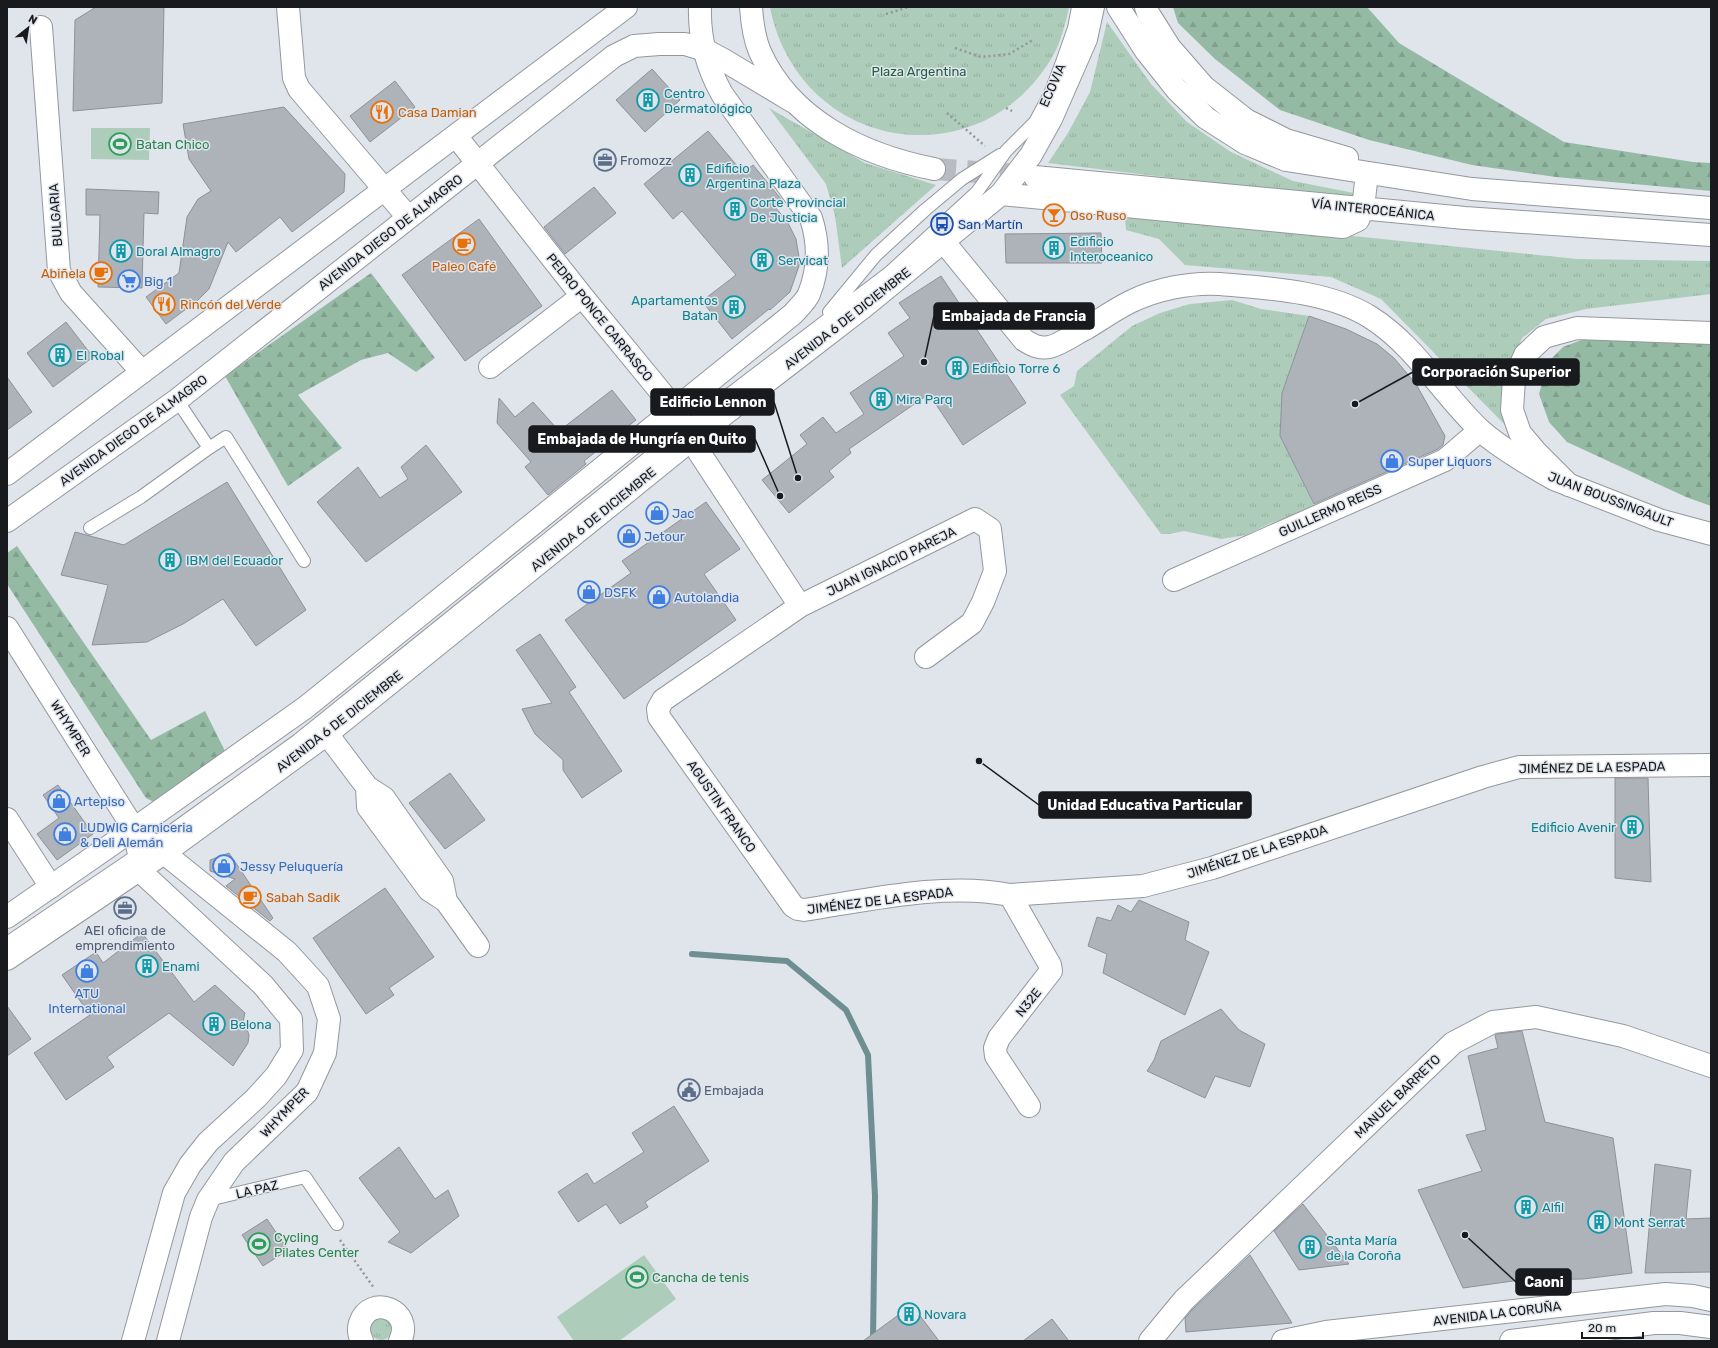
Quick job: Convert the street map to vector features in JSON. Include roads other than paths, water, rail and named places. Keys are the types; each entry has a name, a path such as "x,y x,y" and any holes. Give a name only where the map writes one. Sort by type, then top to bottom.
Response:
{"main road":[{"path":"288,7 294,78 299,89 408,217"},
{"path":"7,474 625,7"},
{"path":"7,917 306,707 674,408 793,314 808,295 818,254 816,233 811,218 722,94 711,73 705,50 701,34 700,7"},
{"path":"750,7 759,50 771,73 792,101 814,119 853,143 888,158 934,169"},
{"name":"AVENIDA 6 DE DICIEMBRE","path":"7,959 148,855 327,734 688,434 860,310 1001,194 1031,155 1051,119 1086,39 1093,7"},
{"path":"1118,7 1146,52 1177,90 1206,118 1246,143 1286,160 1472,189 1711,208"},
{"path":"1146,7 1148,13 1170,48 1204,87 1246,120 1286,140 1330,154 1472,189"},
{"name":"BULGARIA","path":"41,27 59,271 71,293 142,372"},
{"name":"AVENIDA DIEGO DE ALMAGRO","path":"7,521 177,400 614,56 634,46 685,44 705,50 740,69 792,101"},
{"name":"PEDRO PONCE CARRASCO","path":"456,136 582,296 674,408 688,434 800,606"},
{"path":"1001,194 1343,227 1358,220 1363,208 1367,173"},
{"name":"VÍA INTEROCEÁNICA","path":"1035,177 1429,214 1711,235"},
{"path":"1429,214 1435,183"},
{"path":"1574,226 1577,197"},
{"name":"JUAN BOUSSINGAULT","path":"944,241 1024,340 1035,347 1051,347 1130,302 1153,293 1176,287 1213,284 1258,287 1301,294 1336,302 1369,316 1388,330 1480,430 1539,470 1569,485 1659,520 1711,534"},
{"path":"490,367 582,296"},
{"path":"1569,485 1536,452 1520,432 1512,410 1514,379 1525,355 1544,337 1577,328 1711,333"},
{"name":"GUILLERMO REISS","path":"1174,580 1445,460 1480,430"},
{"name":"JUAN IGNACIO PAREJA","path":"662,700 800,606 975,519 990,529 995,571 983,602 972,624 926,658"},
{"name":"WHYMPER","path":"7,628 134,829 148,855 287,952 318,986 329,1019 325,1053 307,1092 234,1162 208,1200 168,1341"},
{"name":"AGUSTIN FRANCO","path":"662,700 658,709 659,717 792,906 798,909"},
{"path":"327,734 367,787 384,798 442,881 446,901 478,946"},
{"name":"JIMÉNEZ DE LA ESPADA","path":"798,909 804,910 897,896 966,890 1010,895 1143,886 1212,868 1476,779 1519,767 1711,765"},
{"path":"7,818 51,887"},
{"path":"133,1341 174,1192 190,1165 208,1142 256,1098 276,1076 292,1050 291,1019 263,985 148,855"},
{"name":"N32E","path":"1010,895 1050,965 1051,971 999,1038 995,1048 996,1056 1029,1106"},
{"name":"MANUEL BARRETO","path":"1150,1341 1184,1300 1453,1043 1493,1022 1536,1017 1623,1036 1711,1066"},
{"name":"AVENIDA LA CORUÑA","path":"1283,1341 1329,1337 1666,1294 1693,1296 1711,1300"},
{"path":"362,1341 359,1333 361,1319 371,1310 385,1308 397,1314 401,1320 403,1333 400,1341"},
{"path":"1512,1341 1654,1324 1680,1323 1711,1327"}],"lane":[{"name":"ECOVIA","path":"1006,151 1035,122 1050,94 1074,28 1078,7"},
{"path":"816,328 876,255 962,179 1006,151"},
{"path":"7,943 148,855 298,740 688,434 816,328 890,272 977,192 1006,151"},
{"path":"177,400 209,448"},
{"path":"90,528 141,497 209,448 226,438 304,562"},
{"name":"LA PAZ","path":"208,1200 305,1177 337,1224"}],"waterway":[{"path":"692,954 787,961 846,1010 868,1055 875,1196 873,1341"}],"tunnel":[{"path":"934,169 1033,176"}],"place":[{"name":"Centro Dermatológico","path":"648,100"},
{"name":"Casa Damian","path":"382,112"},
{"name":"Batan Chico","path":"120,144"},
{"name":"Fromozz","path":"605,160"},
{"name":"Edificio Argentina Plaza","path":"690,175"},
{"name":"Corte Provincial De Justicia","path":"735,209"},
{"name":"Oso Ruso","path":"1054,215"},
{"name":"San Martín","path":"942,224"},
{"name":"Paleo Café","path":"464,244"},
{"name":"Edificio Interoceanico","path":"1054,248"},
{"name":"Doral Almagro","path":"121,251"},
{"name":"Servicat","path":"762,260"},
{"name":"Abiñela","path":"101,273"},
{"name":"Big 1","path":"129,281"},
{"name":"Rincón del Verde","path":"164,304"},
{"name":"Apartamentos Batan","path":"734,307"},
{"name":"El Robal","path":"60,355"},
{"name":"Embajada de Francia","path":"924,362"},
{"name":"Edificio Torre 6","path":"957,368"},
{"name":"Mira Parq","path":"881,399"},
{"name":"Corporación Superior","path":"1355,404"},
{"name":"Super Liquors","path":"1392,461"},
{"name":"Edificio Lennon","path":"798,478"},
{"name":"Embajada de Hungría en Quito","path":"780,496"},
{"name":"Jac","path":"657,513"},
{"name":"Jetour","path":"629,536"},
{"name":"IBM del Ecuador","path":"170,560"},
{"name":"DSFK","path":"589,592"},
{"name":"Autolandia","path":"659,597"},
{"name":"Unidad Educativa Particular","path":"979,761"},
{"name":"Artepiso","path":"59,801"},
{"name":"Edificio Avenir","path":"1632,827"},
{"name":"LUDWIG Carniceria & Deli Alemán","path":"65,834"},
{"name":"Jessy Peluquería","path":"224,866"},
{"name":"Sabah Sadik","path":"250,897"},
{"name":"AEI oficina de emprendimiento","path":"125,908"},
{"name":"Enami","path":"147,966"},
{"name":"ATU International","path":"87,971"},
{"name":"Belona","path":"214,1024"},
{"name":"Embajada","path":"689,1090"},
{"name":"Alfil","path":"1526,1207"},
{"name":"Mont Serrat","path":"1599,1222"},
{"name":"Caoni","path":"1465,1235"},
{"name":"Cycling Pilates Center","path":"259,1244"},
{"name":"Santa María de la Coroña","path":"1310,1247"},
{"name":"Cancha de tenis","path":"637,1277"},
{"name":"Novara","path":"909,1314"}],"park label":[{"name":"Plaza Argentina","path":"919,71"}]}
